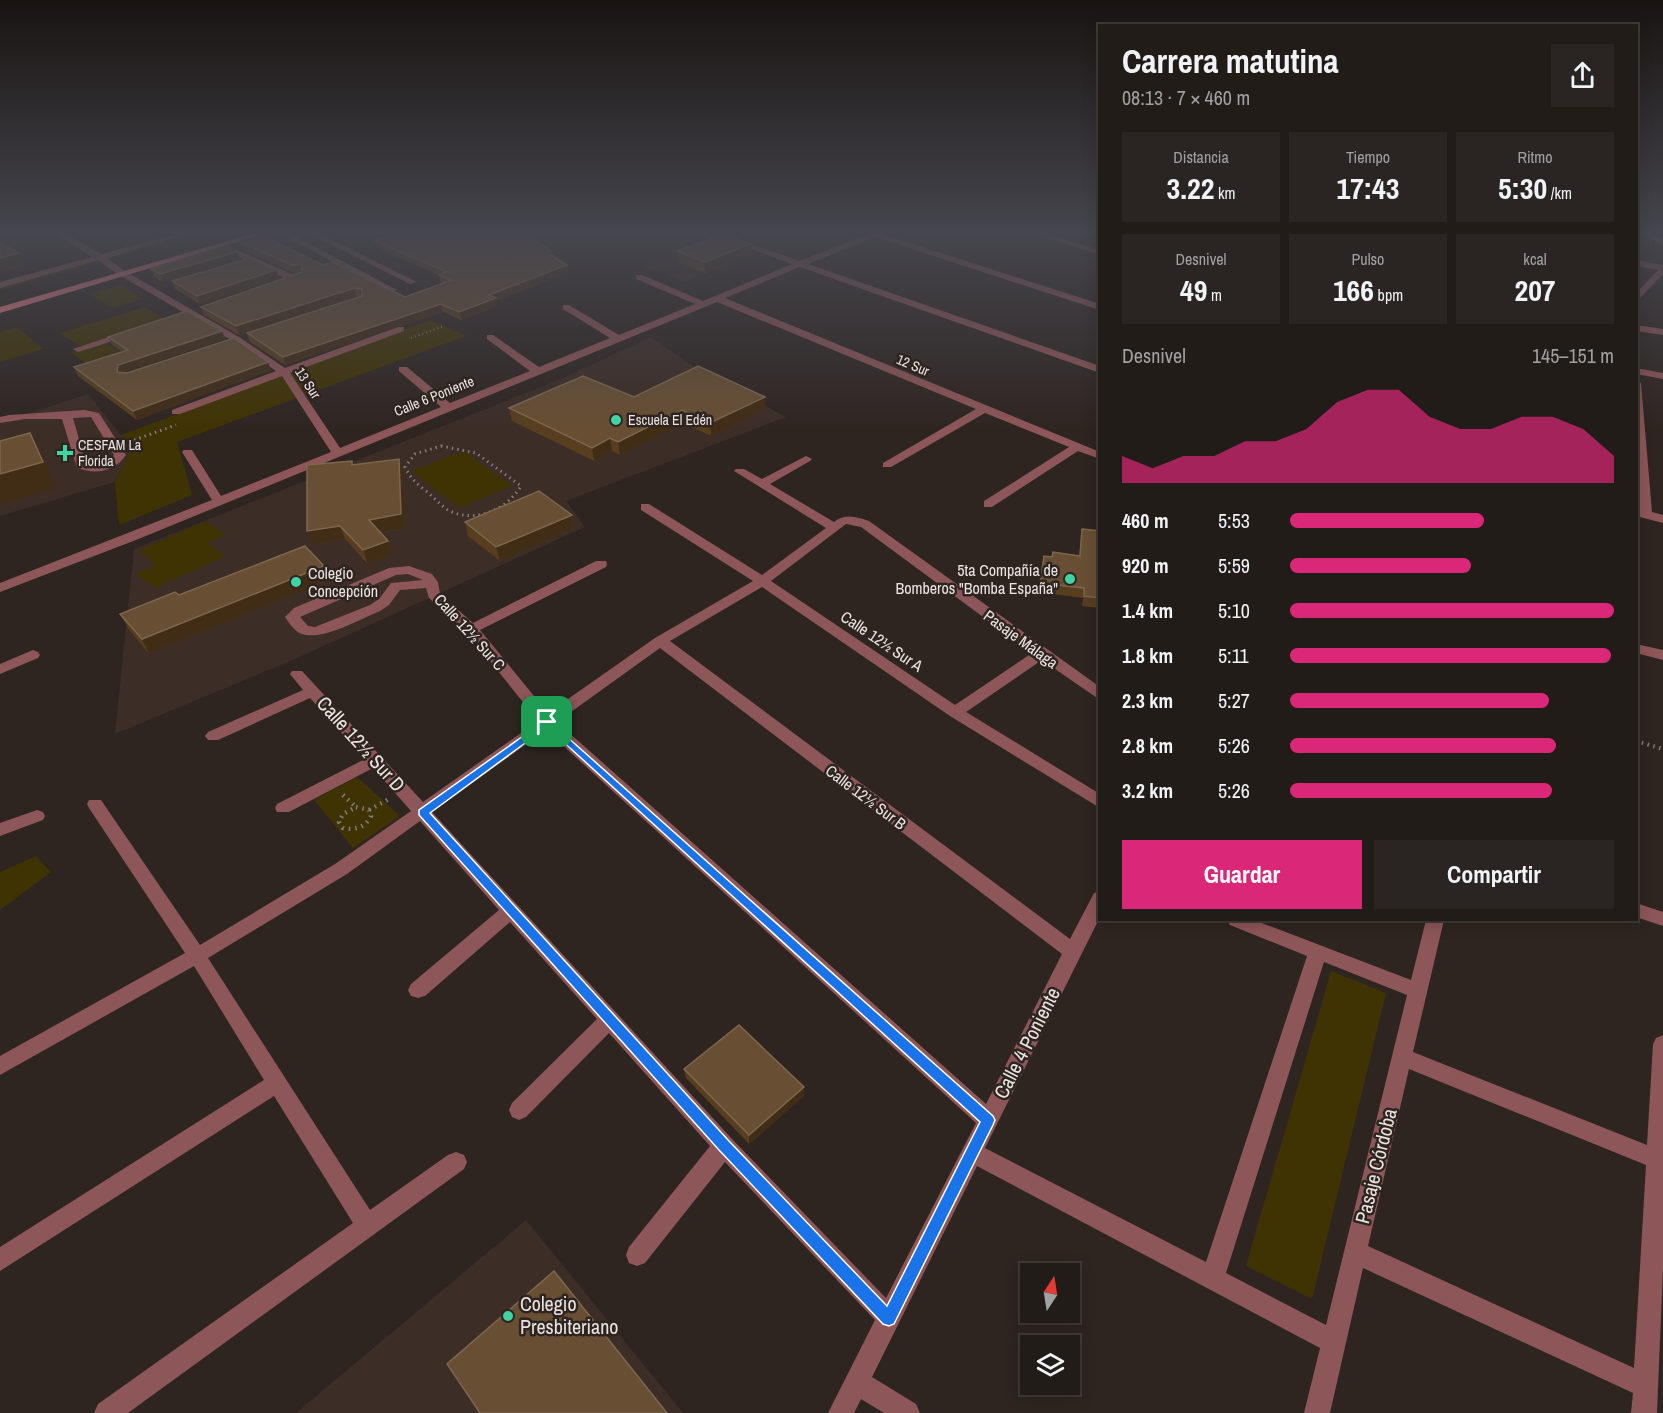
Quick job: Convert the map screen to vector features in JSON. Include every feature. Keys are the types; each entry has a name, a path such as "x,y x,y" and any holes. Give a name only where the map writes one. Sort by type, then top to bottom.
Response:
{"main road":[{"path":"0,310 34,298"}],"street":[{"name":"13 Sur","path":"166,298 236,339 284,372 337,452"},
{"path":"689,298 701,303"},
{"name":"Calle 6 Poniente","path":"0,588 716,298"},
{"name":"12 Sur","path":"716,298 1098,455"},
{"path":"894,298 1098,369"},
{"path":"1073,298 1098,306"},
{"path":"566,307 617,338"},
{"path":"181,317 203,310"},
{"path":"176,412 401,328"},
{"path":"1638,328 1663,332"},
{"path":"78,349 135,331"},
{"path":"225,343 247,336"},
{"path":"490,337 536,370"},
{"path":"403,369 447,406"},
{"path":"1638,371 1663,376"},
{"path":"887,465 984,409"},
{"path":"0,420 32,414 65,416 84,413 95,415 120,455 119,458 111,466 97,469 81,466 70,422 65,416"},
{"path":"1638,416 1641,514 1663,519"},
{"path":"988,504 1077,447"},
{"path":"188,452 219,501"},
{"path":"761,484 806,459"},
{"path":"0,1066 197,956 300,895 423,812 660,641 762,581 834,527 740,471"},
{"name":"Calle 12½ Sur A","path":"645,507 762,581 955,712 1098,801"},
{"name":"Pasaje Málaga","path":"834,527 843,521 854,520 865,524 1040,654 1098,694"},
{"path":"472,628 601,564"},
{"name":"Calle 12½ Sur C","path":"432,589 421,585 396,586 380,605 316,632 304,630 292,616 394,571 417,572 472,628 547,722 988,1120"},
{"name":"Calle 12½ Sur B","path":"660,641 1073,952"},
{"path":"1638,649 1663,655"},
{"path":"955,712 1040,654"},
{"path":"0,669 33,655"},
{"name":"Calle 12½ Sur D","path":"297,674 724,1146 889,1318"},
{"path":"213,736 313,691"},
{"path":"283,808 376,760"},
{"path":"95,804 197,956 367,1225"},
{"path":"0,830 37,816"},
{"name":"Calle 4 Poniente","path":"841,1413 1098,902"},
{"path":"418,990 511,910"},
{"path":"1638,911 1663,919"},
{"path":"1239,921 1418,991"},
{"name":"Pasaje Córdoba","path":"1317,1413 1435,921"},
{"path":"1212,1280 1318,952"},
{"path":"519,1110 610,1019"},
{"path":"1644,1413 1663,1044"},
{"path":"1402,1057 1657,1160"},
{"path":"0,1260 277,1083"},
{"path":"637,1255 724,1146"},
{"path":"972,1152 1212,1280 1334,1342"},
{"path":"107,1413 456,1162"},
{"path":"1355,1252 1646,1386"},
{"path":"857,1382 907,1413"}],"path":[{"path":"461,447 476,452 521,486 516,497 503,508 482,514 463,514 449,510 408,476 405,467 409,457 422,450 461,447"},
{"path":"394,468 405,467"},
{"path":"1638,742 1663,749"},
{"path":"356,807 369,810 371,816 367,824 352,830 340,825 342,814 356,807"}],"shaded area":[{"path":"96,298 143,299 112,308"},
{"path":"145,307 165,319 80,346 60,333"},
{"path":"430,320 466,336 177,442 192,495 119,525 115,482 132,449 121,435"},
{"path":"16,327 44,349 0,362 0,332"},
{"name":"Colegio Concepción","path":"651,337 701,372 786,417 566,501 585,527 295,659 115,734 134,549 561,379"},
{"path":"105,342 126,357 92,368 71,352"},
{"name":"CESFAM La Florida","path":"88,394 132,449 115,482 0,516 0,423"},
{"path":"464,451 512,486 459,508 411,471"},
{"path":"206,521 226,535 207,543 225,556 155,588 136,574 155,565 139,550"},
{"path":"357,777 400,816 353,848 314,800"},
{"path":"36,856 51,872 0,910 0,872"},
{"path":"1331,971 1386,993 1312,1299 1246,1266"},
{"name":"Colegio Presbiteriano","path":"526,1220 683,1413 296,1413"}],"building":[{"path":"227,298 323,298 236,326 201,307"},
{"path":"356,298 496,298 459,312 441,304 283,357 247,333"},
{"path":"187,311 222,331 118,365 117,372 127,373 234,338 268,362 133,411 74,367 128,350 108,337"},
{"path":"698,366 765,397 710,423 682,410 618,442 610,438 592,448 509,408 583,376 634,397"},
{"path":"30,433 43,462 0,474 0,441"},
{"path":"399,459 401,514 369,520 388,541 363,550 340,526 307,531 307,465 352,461 352,465"},
{"path":"539,491 572,515 496,547 465,522"},
{"name":"5ta Compañía de Bomberos \"Bomba España\"","path":"1082,529 1098,531 1098,598 1084,596 1084,588 1040,583 1044,556 1052,557 1053,552 1080,556"},
{"path":"305,546 324,566 142,639 120,614 175,592 179,595"},
{"path":"739,1025 804,1087 749,1135 684,1069"},
{"path":"554,1271 667,1413 480,1413 447,1364"}],"place":[{"name":"Escuela El Edén","path":"616,420"},
{"name":"CESFAM La Florida","path":"65,453"},
{"name":"5ta Compañía de Bomberos \"Bomba España\"","path":"1070,579"},
{"name":"Colegio Concepción","path":"296,582"},
{"name":"Colegio Presbiteriano","path":"508,1316"}],"route":[{"path":"547,722 988,1120 889,1318 724,1146 423,812 547,722"}]}
